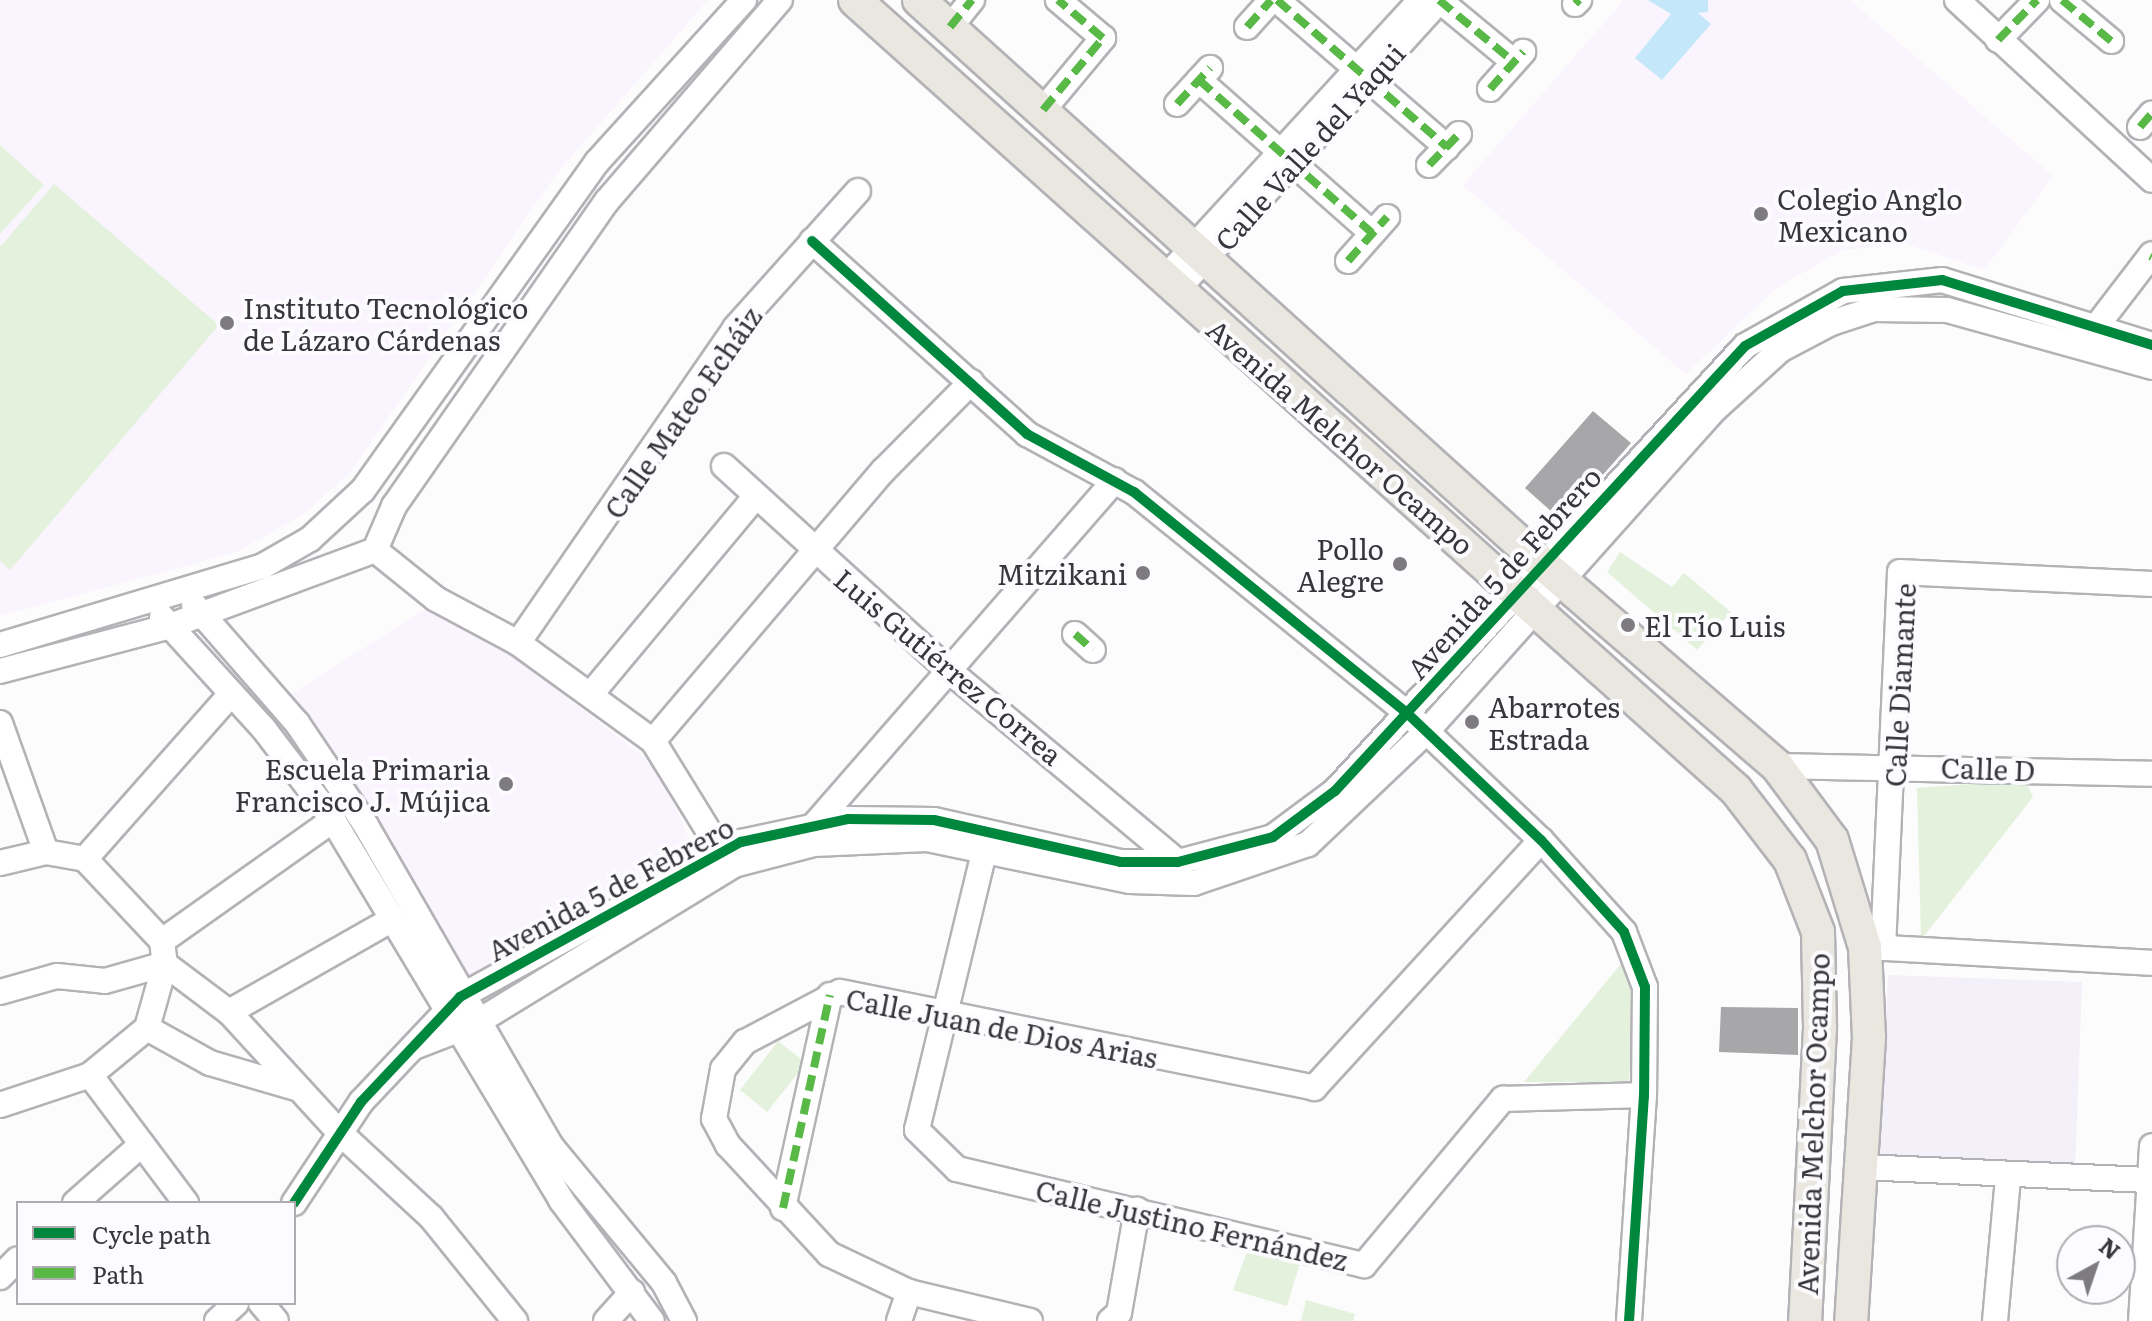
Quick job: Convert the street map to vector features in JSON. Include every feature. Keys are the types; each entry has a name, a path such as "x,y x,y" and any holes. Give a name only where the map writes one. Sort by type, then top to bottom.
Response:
{"main road":[{"name":"Avenida Melchor Ocampo","path":"855,0 1736,790 1790,860 1818,932 1820,1028 1805,1321"},
{"name":"Avenida Melchor Ocampo","path":"919,0 1552,572 1777,766 1832,840 1874,947 1851,1321"}],"street":[{"path":"0,645 150,603 263,566 310,539 363,490 597,162 744,0"},
{"path":"0,671 170,626 375,550 394,506 607,201 780,0"},
{"path":"950,27 972,0"},
{"path":"1043,110 1103,38 1058,0"},
{"path":"1247,27 1271,0"},
{"path":"1277,0 1362,74 1453,141 1429,165"},
{"name":"Calle Valle del Yaqui","path":"1170,285 1362,74 1421,0"},
{"path":"1439,0 1518,57 1490,89"},
{"name":"Calle Valle del Yaqui","path":"1362,74 1439,0"},
{"path":"1957,0 2152,180"},
{"path":"1998,40 2037,0"},
{"path":"2062,0 2111,41"},
{"path":"1177,104 1205,74 1287,158 1379,225 1348,261"},
{"name":"Calle Mateo Echáiz","path":"518,643 735,328 858,191"},
{"path":"812,241 1027,434 1074,464 1115,480 1408,714 1541,840 1629,943 1645,987 1644,1095 1629,1321"},
{"path":"2088,336 2151,256"},
{"name":"Avenida 5 de Febrero","path":"295,1201 338,1131 412,1048 721,851 815,824 934,820 1130,881 1194,883 1308,844 1427,731 1552,572 1715,409 1780,350 1831,323 1874,309 1947,310 2152,345"},
{"name":"Avenida 5 de Febrero","path":"2088,336 2152,367"},
{"path":"653,741 815,551 971,382"},
{"path":"398,441 425,462"},
{"name":"Luis Gutiérrez Correa","path":"724,466 946,668 1178,862"},
{"path":"815,824 946,668 1115,480"},
{"path":"591,694 755,497"},
{"path":"375,550 436,599 518,643 653,741 721,851"},
{"name":"Calle Diamante","path":"1874,947 1894,765 1900,572 2152,584"},
{"path":"183,590 297,723 365,824 459,1016 561,1200 652,1321"},
{"name":"Avenida 5 de Febrero","path":"459,1016 734,865 863,838 988,839 1120,862 1178,862 1239,848 1290,827 1335,791 1408,714 1527,600"},
{"path":"150,603 231,694 333,820 389,921 550,1145 664,1283 684,1321"},
{"path":"85,859 231,694"},
{"path":"0,723 46,852"},
{"name":"Calle D","path":"1777,766 1894,765 2152,774"},
{"path":"0,992 57,976 105,981 164,952 333,820"},
{"path":"947,1013 988,839"},
{"name":"Calle Juan de Dios Arias","path":"1030,1321 909,1292 829,1254 783,1208 728,1145 714,1119 714,1096 723,1069 745,1042 840,992 1314,1088 1541,840"},
{"path":"0,863 46,852 85,859 164,952 229,1012 338,1131 431,1217 515,1321"},
{"path":"229,1012 389,921"},
{"path":"1874,947 2152,963"},
{"path":"0,1105 90,1075 147,1028 164,952"},
{"path":"783,1208 830,995"},
{"name":"Calle Justino Fernández","path":"947,1013 917,1130 957,1169 1364,1265 1503,1099 1644,1095"},
{"path":"147,1028 210,1063 299,1089"},
{"path":"90,1075 185,1201"},
{"path":"77,1201 142,1144"},
{"path":"2141,1321 2152,1146"},
{"path":"1861,1167 2008,1178 2151,1180"},
{"path":"1995,1321 2008,1178"},
{"path":"1110,1321 1119,1313 1137,1210"},
{"path":"0,1277 16,1261"},
{"path":"606,1321 632,1292"},
{"path":"899,1321 909,1292"},
{"path":"217,1321 234,1305"},
{"path":"263,1305 276,1321"}],"shaded area":[{"name":"Instituto Tecnológico de Lázaro Cárdenas","path":"0,0 708,0 557,173 350,473 302,515 237,552 0,616"},
{"name":"Colegio Anglo Mexicano","path":"1624,0 1850,0 2053,176 1984,270 1907,244 1843,250 1776,288 1686,374 1463,185"},
{"name":"Escuela Primaria Francisco J. Mújica","path":"424,610 509,644 513,656 658,768 694,850 469,985 288,696"},
{"path":"1888,975 2082,982 2075,1172 1880,1163"}],"green space":[{"path":"0,145 44,185 0,234"},
{"path":"54,184 219,325 10,570 0,561 0,247"},
{"path":"1620,552 1672,587 1684,573 1731,612 1697,650 1607,572"},
{"path":"2025,780 2033,797 1921,940 1917,788"},
{"path":"1624,960 1634,996 1629,1082 1524,1082"},
{"path":"778,1041 806,1063 767,1112 740,1090"},
{"path":"1248,1249 1301,1260 1287,1306 1233,1290"},
{"path":"1306,1300 1355,1314 1353,1321 1301,1321"}],"water":[{"path":"1648,0 1708,0 1708,12 1698,13 1711,24 1662,80 1635,58 1671,14"}],"building":[{"path":"1593,411 1631,443 1562,521 1525,488"},
{"path":"1721,1007 1798,1008 1798,1055 1719,1052"}],"marked path":[{"path":"950,27 972,0"},
{"path":"1043,110 1103,38 1058,0"},
{"path":"1247,27 1271,0"},
{"path":"1277,0 1447,147"},
{"path":"1439,0 1514,62"},
{"path":"1575,4 1579,0"},
{"path":"1998,40 2037,0"},
{"path":"2062,0 2111,41"},
{"path":"1490,89 1523,52"},
{"path":"1177,104 1210,68"},
{"path":"1199,80 1372,233"},
{"path":"2140,127 2152,113"},
{"path":"1429,165 1459,134"},
{"path":"1348,261 1387,217"},
{"path":"1075,634 1093,650"},
{"path":"783,1208 830,995"}],"cycle path":[{"path":"812,241 1027,434 1134,492 1408,714 1541,840 1624,932 1645,987 1644,1095 1629,1321"},
{"path":"295,1201 361,1102 460,997 741,842 848,819 934,820 1120,862 1178,862 1273,837 1335,791 1745,346 1843,291 1942,280 2152,345"}],"place":[{"name":"Colegio Anglo Mexicano","path":"1761,214"},
{"name":"Instituto Tecnológico de Lázaro Cárdenas","path":"227,323"},
{"name":"Pollo Alegre","path":"1400,564"},
{"name":"Mitzikani","path":"1143,573"},
{"name":"El Tío Luis","path":"1628,625"},
{"name":"Abarrotes Estrada","path":"1472,722"},
{"name":"Escuela Primaria Francisco J. Mújica","path":"506,784"}]}
